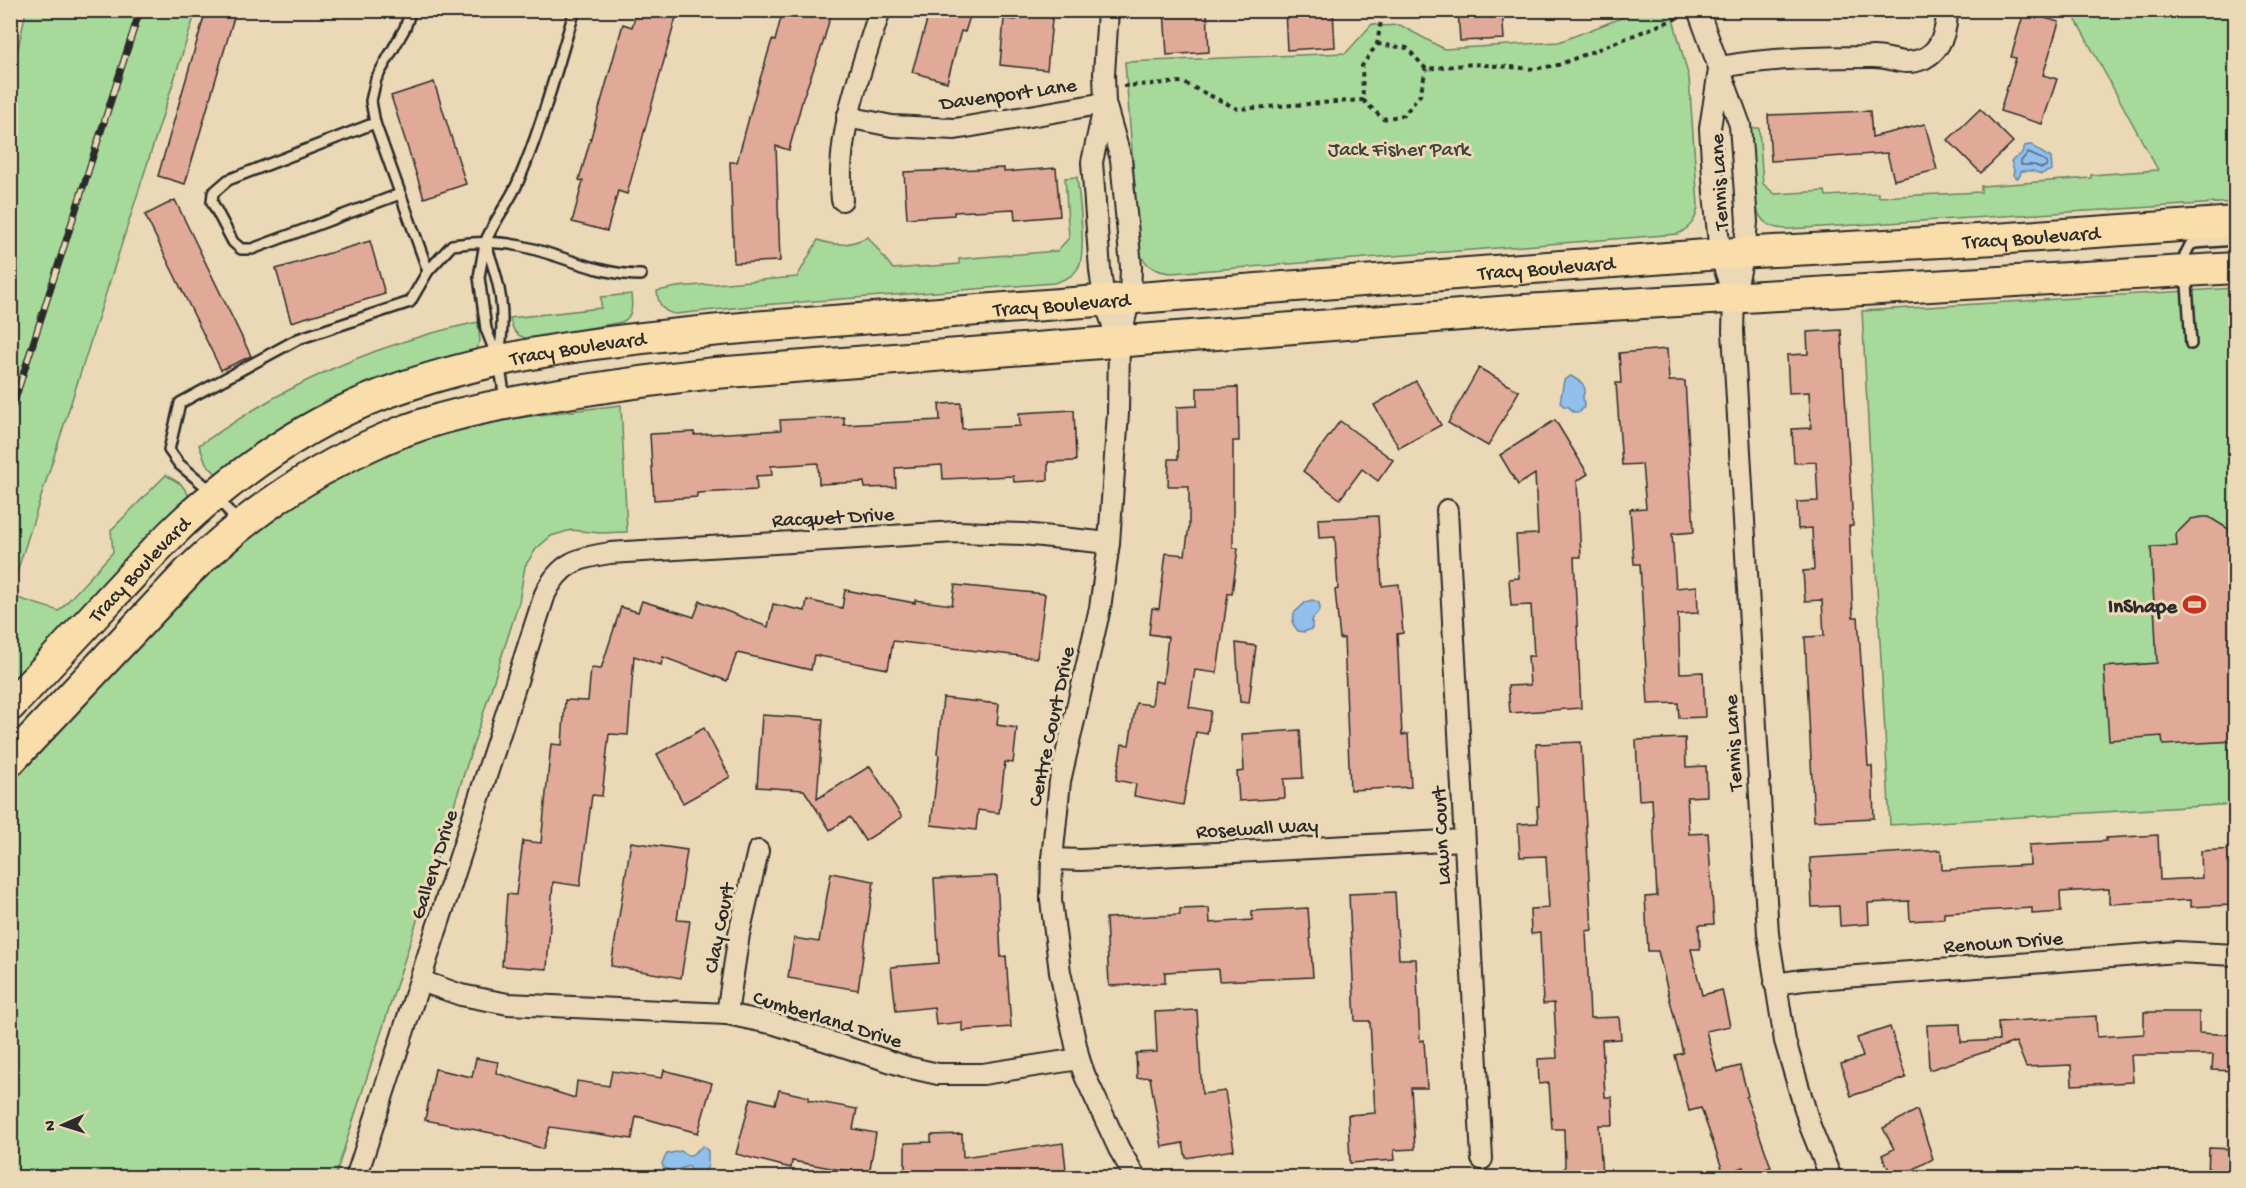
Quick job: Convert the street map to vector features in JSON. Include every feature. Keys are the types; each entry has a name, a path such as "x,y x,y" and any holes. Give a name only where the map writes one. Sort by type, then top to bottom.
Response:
{"main road":[{"name":"Tracy Boulevard","path":"10,706 156,550 215,494 271,453 341,412 382,394 499,362 547,352 678,334 1732,254 1983,240 2235,222"},
{"name":"Tracy Boulevard","path":"10,761 189,572 240,525 306,478 386,438 429,422 505,404 645,381 715,373 1537,310 2235,268"}],"street":[{"path":"843,200 840,174 848,117 880,10"},
{"name":"Centre Court Drive","path":"1108,10 1105,95 1092,162 1100,270 1117,299"},
{"name":"Tennis Lane","path":"1698,10 1740,125 1747,222 1732,254"},
{"path":"1720,68 1754,61 1808,57 1877,56 1906,64 1927,57 1940,43 1947,27 1947,10"},
{"name":"Tennis Lane","path":"1720,68 1710,128 1716,224 1732,254 1733,331 1768,934 1785,1041 1810,1126 1831,1178"},
{"name":"Davenport Lane","path":"848,117 892,126 955,129 1105,95"},
{"name":"Centre Court Drive","path":"1105,95 1121,159 1131,267 1117,299 1118,413 1109,543 1098,619 1060,781 1052,859 1051,900 1060,972 1079,1059 1119,1149 1136,1178"},
{"name":"Lawn Court","path":"1447,510 1482,1159"},
{"name":"Racquet Drive","path":"562,568 582,557 610,553 956,532 1023,534 1109,543"},
{"name":"Gallery Drive","path":"356,1178 545,594 552,580 562,568"},
{"name":"Rosewall Way","path":"1052,859 1081,860 1464,840"},
{"name":"Clay Court","path":"727,1014 738,934 758,851"},
{"name":"Renown Drive","path":"1775,984 2177,952 2235,955"},
{"name":"Cumberland Drive","path":"421,981 461,995 508,1004 727,1014 775,1024 938,1074 983,1074 1079,1059"}],"lane":[{"path":"411,10 405,28 376,79 371,101 375,123 428,271"},
{"path":"505,404 499,362 486,329 479,276 485,243 492,224 506,205 518,182 536,135 575,10"},
{"path":"375,123 228,180 213,193 212,202 233,242 241,249 252,249 400,194"},
{"path":"2191,344 2185,255 2190,245 2235,240"},
{"path":"485,243 497,274 504,326 499,362"},
{"path":"240,525 215,494 179,464 169,450 180,403 298,339 410,302 428,271 452,245 485,243 522,246 602,271 621,275 641,275"}],"path":[{"path":"1363,100 1362,66 1377,44 1383,10"},
{"path":"1426,69 1473,64 1534,69 1558,65 1675,19"},
{"path":"1377,44 1407,48 1426,69"},
{"path":"1105,95 1182,82 1238,109 1363,100 1383,118 1404,115 1420,95 1426,69"}],"green space":[{"path":"26,11 196,11 11,591 10,86"},
{"name":"Jack Fisher Park","path":"1639,11 1671,11 1689,78 1698,205 1692,222 1678,234 1172,273 1153,268 1140,254 1125,62 1346,53 1372,24 1400,25 1444,49 1559,42"},
{"path":"2071,11 2235,11 2235,202 1788,229 1776,228 1762,219 1755,204 1750,128 1759,128 1763,184 1775,194 1825,191 1826,196 1878,193 1878,197 1981,192 1981,186 2091,178 2091,175 2158,170"},
{"path":"1077,177 1082,224 1081,261 1073,274 1054,283 761,305 676,314 665,310 659,300 657,291 677,287 797,277 818,240 831,244 843,244 868,237 893,269 959,264 959,259 1057,251 1069,238 1065,178"},
{"path":"2235,288 2235,804 1890,825 1862,311"},
{"path":"631,294 632,306 629,317 622,322 530,339 518,335 510,318 601,308 601,297"},
{"path":"478,322 480,341 474,352 400,372 341,396 217,475 206,463 199,445 252,411 308,380 379,350 428,334"},
{"path":"621,405 627,532 600,533 571,530 551,536 536,549 525,566 519,602 335,1177 11,1178 11,784 211,571 269,523 332,481 365,464 435,436 509,420"},
{"path":"166,475 181,484 190,497 11,684 11,596 59,611 113,552 111,530"}],"water":[{"path":"2032,145 2051,158 2052,170 2041,174 2021,171 2017,178 2013,175 2011,161 2021,154 2025,146"},
{"path":"1571,376 1582,383 1585,389 1584,407 1580,412 1573,412 1569,407 1560,403 1564,380"},
{"path":"1312,600 1318,602 1320,608 1312,620 1312,629 1304,632 1298,631 1293,624 1294,613 1306,602"},
{"path":"703,1146 708,1151 708,1166 705,1172 697,1174 692,1172 689,1166 672,1172 663,1167 662,1163 667,1154 681,1151 691,1155"}],"building":[{"path":"206,10 234,17 185,184 158,176"},
{"path":"637,10 678,10 627,194 618,191 607,231 572,222 583,181 579,180 623,24 632,27"},
{"path":"783,10 832,10 803,98 789,150 776,146 780,261 734,263 730,162 737,162 756,92 772,40 775,41"},
{"path":"930,10 972,10 965,32 961,31 947,82 912,72"},
{"path":"1017,10 1053,10 1047,70 1000,65 1004,19 1016,20"},
{"path":"1164,10 1207,10 1209,52 1167,55"},
{"path":"1285,10 1333,10 1335,47 1287,50"},
{"path":"1458,10 1502,10 1504,39 1460,41"},
{"path":"2024,12 2059,22 2043,75 2057,79 2042,124 2000,111 2016,58 2011,57"},
{"path":"434,82 466,184 424,198 391,96"},
{"path":"1980,109 2013,142 1981,173 1948,140"},
{"path":"1870,111 1872,137 1925,124 1937,170 1894,180 1887,153 1771,161 1768,115"},
{"path":"1004,168 1004,172 1056,168 1060,216 1015,220 1014,209 954,212 954,215 907,218 904,172"},
{"path":"175,200 251,356 221,370 145,215"},
{"path":"370,241 385,294 291,322 276,269"},
{"path":"1841,330 1853,526 1849,526 1853,617 1858,617 1868,766 1872,766 1874,818 1814,821 1805,637 1824,636 1822,600 1805,601 1803,571 1814,570 1812,528 1798,529 1797,502 1818,501 1816,462 1794,463 1792,429 1811,428 1809,392 1789,393 1787,355 1808,354 1807,332"},
{"path":"1667,349 1669,381 1685,381 1694,532 1672,534 1676,588 1697,586 1698,613 1678,614 1680,673 1703,672 1705,717 1679,718 1678,703 1648,704 1640,564 1634,564 1630,509 1646,508 1642,464 1622,465 1616,383 1621,383 1619,353"},
{"path":"1479,368 1519,391 1488,446 1448,423"},
{"path":"1416,381 1441,425 1399,448 1374,405"},
{"path":"1238,387 1239,441 1233,441 1233,548 1238,548 1232,594 1228,593 1217,673 1195,670 1189,707 1211,711 1207,734 1196,732 1183,805 1134,796 1136,784 1116,780 1122,744 1129,745 1136,703 1152,705 1155,681 1163,683 1168,637 1149,634 1152,608 1159,609 1166,553 1185,555 1189,526 1189,486 1168,486 1169,459 1178,459 1177,407 1197,406 1197,388"},
{"path":"961,403 962,429 1020,426 1019,413 1074,410 1076,461 1048,462 1048,480 1014,482 1013,476 943,479 942,465 895,468 896,487 865,488 864,482 819,484 818,463 771,466 772,475 756,476 757,490 697,493 697,497 654,500 650,434 694,432 694,435 781,430 780,420 844,417 844,425 940,420 939,404"},
{"path":"1555,420 1588,474 1577,481 1581,557 1574,557 1581,708 1510,713 1508,686 1530,685 1528,656 1534,656 1531,605 1511,606 1509,579 1519,578 1516,535 1538,534 1535,474 1518,485 1500,455"},
{"path":"1340,421 1393,460 1378,481 1362,469 1340,499 1303,471"},
{"path":"1378,516 1382,586 1399,584 1403,633 1397,634 1402,735 1408,734 1411,787 1350,790 1344,638 1340,639 1335,590 1338,589 1335,537 1319,538 1318,519"},
{"name":"InShape","path":"2209,517 2230,530 2230,542 2235,542 2235,741 2163,745 2162,736 2109,740 2104,667 2157,663 2151,547 2177,546 2176,534 2191,519"},
{"path":"955,585 1045,594 1037,658 893,641 888,669 814,655 811,670 737,653 727,681 663,657 661,665 634,656 628,735 609,734 602,796 592,795 580,886 553,882 547,969 502,966 507,894 516,895 523,841 541,843 551,744 562,745 565,700 588,701 591,668 601,669 621,607 638,612 642,601 694,617 700,601 768,627 773,604 805,611 807,600 842,608 845,590 915,603 915,600 952,605"},
{"path":"1236,643 1256,646 1249,703 1240,702"},
{"path":"943,698 999,704 997,725 1017,728 1013,763 1005,762 999,813 978,810 976,830 931,825"},
{"path":"762,715 823,719 817,799 870,766 902,817 865,841 850,817 830,830 804,790 757,787"},
{"path":"704,728 730,777 683,803 657,754"},
{"path":"1300,730 1303,778 1284,779 1285,798 1239,801 1237,772 1244,771 1242,734"},
{"path":"1685,738 1686,767 1706,766 1707,796 1687,797 1689,834 1708,833 1714,924 1699,925 1700,949 1691,949 1702,995 1722,990 1730,1026 1706,1031 1717,1072 1740,1066 1748,1096 1746,1097 1771,1167 1747,1176 1744,1167 1724,1174 1701,1108 1689,1111 1675,1055 1683,1053 1658,951 1648,951 1645,897 1657,896 1652,799 1639,800 1636,740"},
{"path":"1581,742 1592,930 1586,931 1590,1018 1619,1017 1621,1039 1602,1040 1605,1097 1612,1097 1613,1125 1599,1125 1602,1178 1560,1178 1565,1166 1564,1129 1552,1129 1549,1083 1539,1084 1538,1059 1557,1058 1554,1003 1543,1004 1540,933 1531,934 1530,909 1549,908 1546,856 1520,857 1518,824 1538,823 1536,744"},
{"path":"2158,835 2160,880 2202,878 2201,851 2235,849 2235,883 2230,883 2231,905 2191,907 2191,900 2109,904 2109,889 2060,892 2061,912 2032,914 2032,908 1944,913 1944,919 1910,921 1909,901 1868,903 1869,924 1840,926 1839,906 1812,907 1810,858 1941,850 1942,870 2030,865 2029,845 2106,841 2106,838"},
{"path":"631,842 687,850 677,920 690,921 681,978 611,966"},
{"path":"831,873 874,881 858,990 788,978 794,938 819,942"},
{"path":"997,876 1001,957 1006,956 1011,1027 962,1031 962,1022 936,1025 934,1007 896,1011 891,967 939,963 934,879"},
{"path":"1395,892 1399,959 1416,959 1420,1041 1424,1040 1427,1088 1411,1088 1415,1149 1394,1150 1395,1160 1350,1163 1348,1115 1375,1113 1370,1021 1355,1021 1349,894"},
{"path":"1209,908 1210,923 1252,920 1252,911 1308,908 1313,977 1219,981 1218,969 1165,972 1165,983 1109,986 1106,918 1180,915 1180,909"},
{"path":"1197,1010 1202,1094 1225,1091 1234,1150 1186,1158 1183,1143 1162,1147 1150,1077 1137,1078 1136,1053 1157,1052 1155,1012"},
{"path":"2144,1012 2199,1012 2199,1033 2235,1035 2235,1071 2212,1070 2213,1055 2131,1055 2133,1082 2072,1085 2071,1065 2026,1067 2016,1042 1929,1070 1927,1025 1960,1024 1961,1042 1999,1040 1998,1022 2096,1016 2097,1037 2144,1034"},
{"path":"1890,1027 1906,1078 1851,1096 1841,1064 1863,1057 1857,1038"},
{"path":"476,1058 498,1062 496,1073 575,1098 577,1081 609,1086 612,1071 662,1078 664,1070 712,1083 698,1133 636,1116 632,1139 550,1127 543,1149 502,1135 425,1120 435,1069 472,1077"},
{"path":"779,1090 809,1097 808,1100 857,1109 853,1129 876,1133 869,1175 792,1161 791,1168 736,1154 751,1098 775,1104"},
{"path":"1917,1110 1933,1159 1893,1178 1882,1155 1894,1149 1883,1128"},
{"path":"962,1134 963,1157 1063,1143 1067,1178 905,1178 905,1143 931,1142 931,1135"},
{"path":"2209,1148 2235,1149 2235,1178 2208,1178"}],"railway":[{"path":"10,415 140,10"}],"place":[{"name":"InShape","path":"2195,605"}]}
